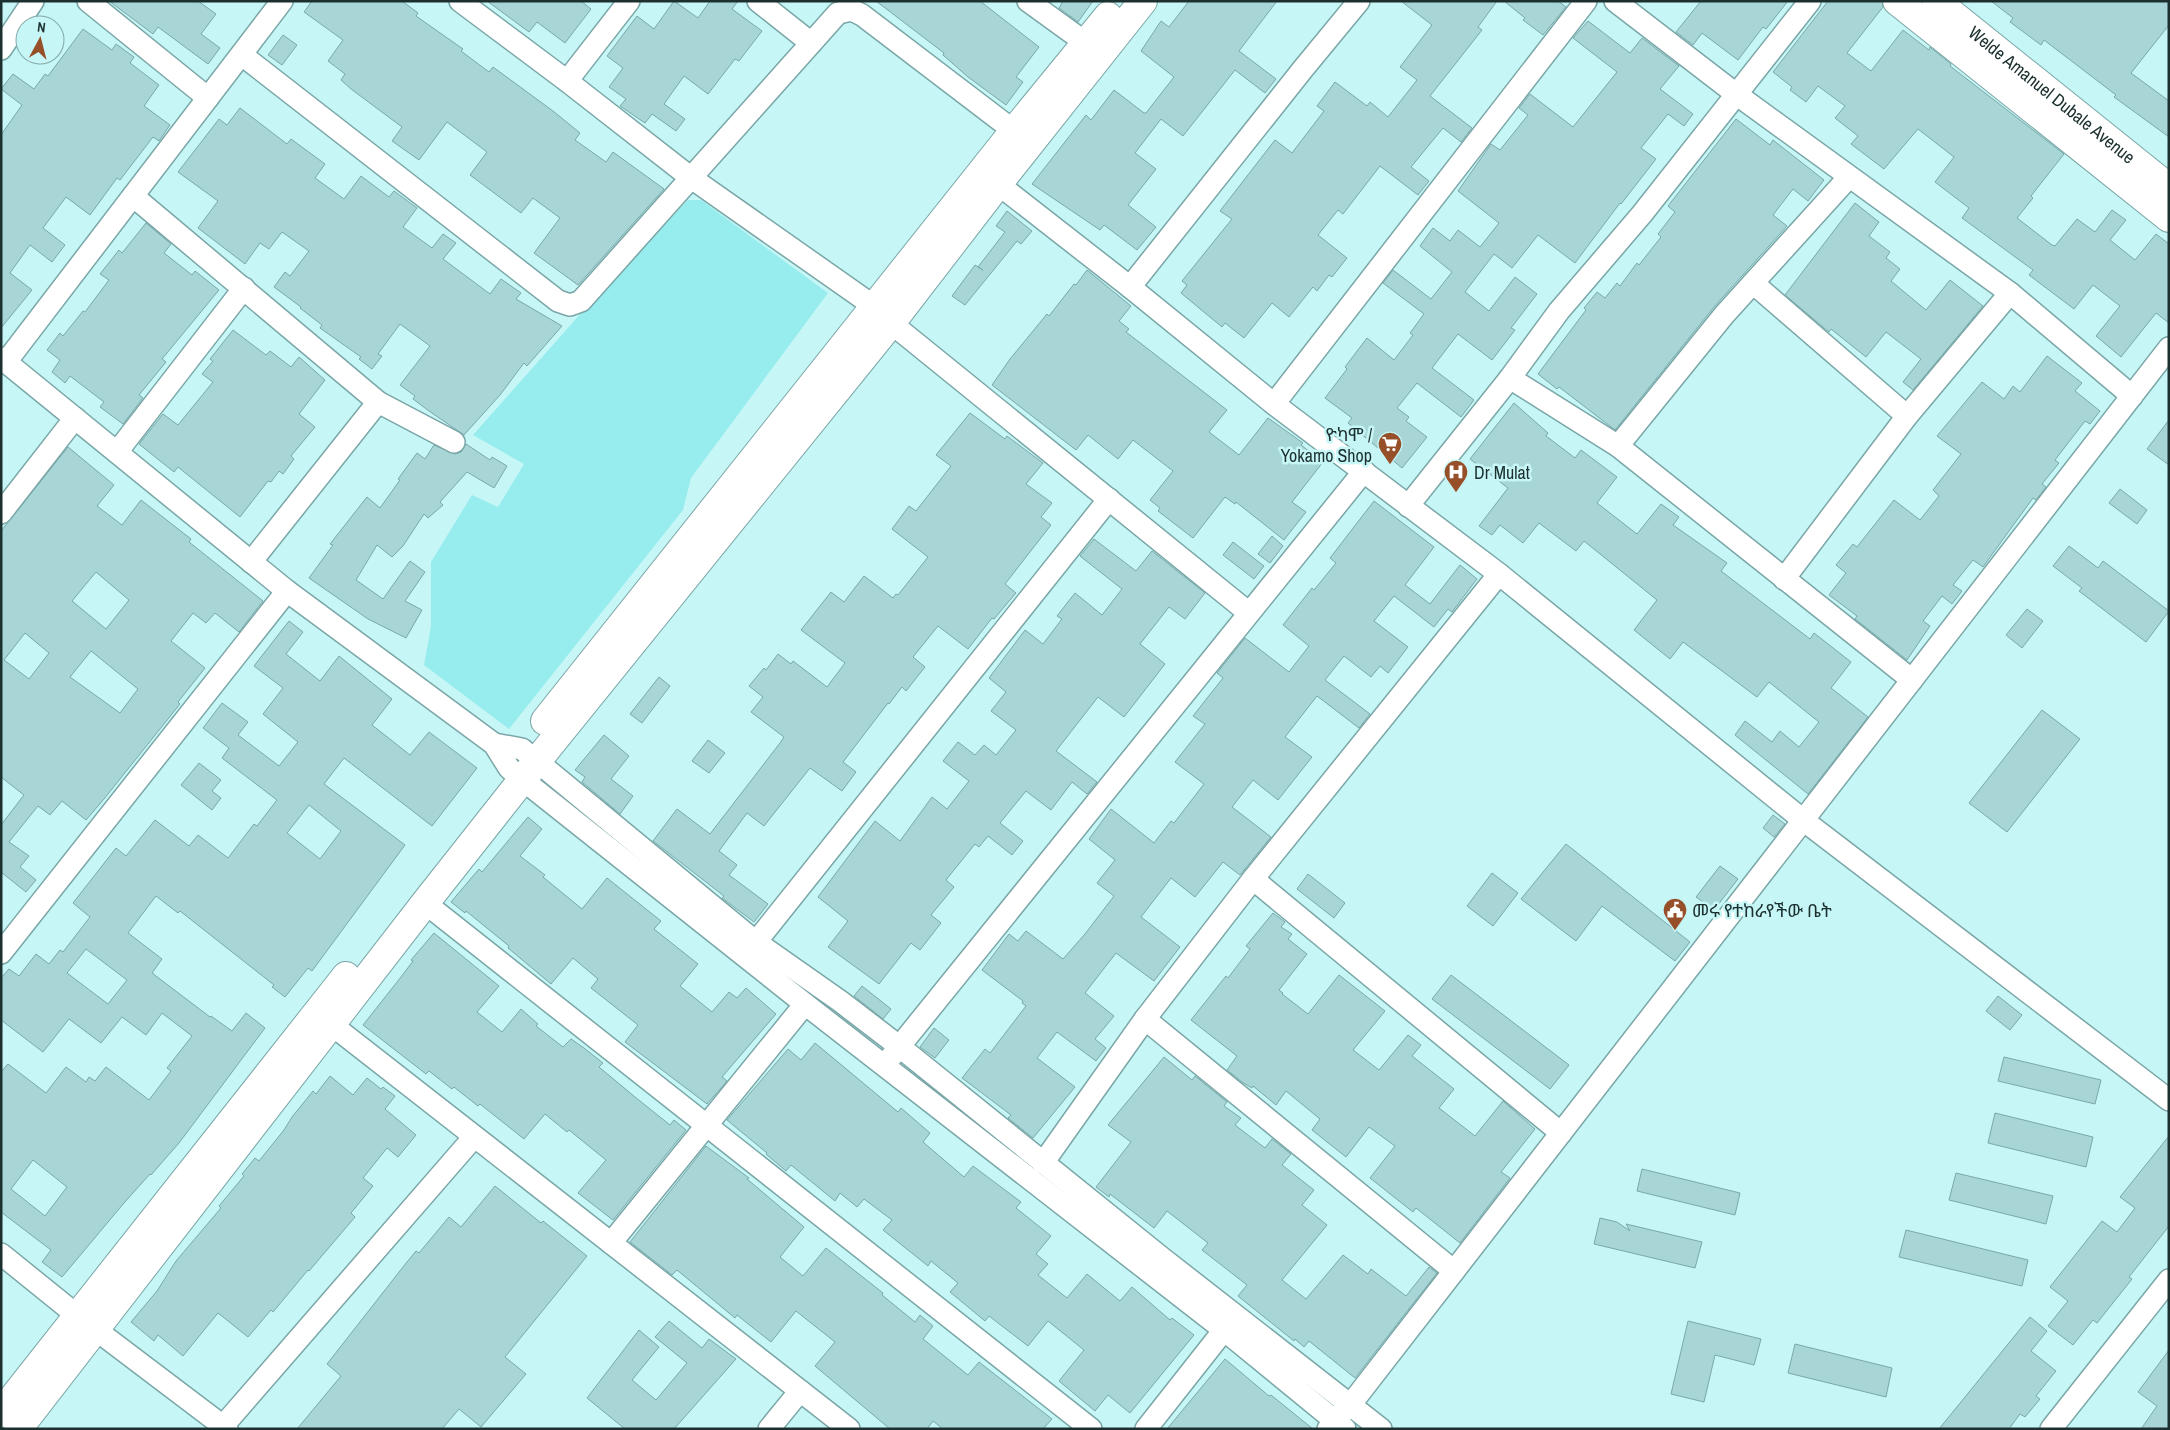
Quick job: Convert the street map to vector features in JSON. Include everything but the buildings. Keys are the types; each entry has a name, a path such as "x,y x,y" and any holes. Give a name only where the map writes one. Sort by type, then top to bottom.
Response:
{"main road":[{"path":"883,315 1014,131 1120,1"},
{"path":"18,1429 87,1322 523,764 883,315 998,184 1143,1"},
{"path":"1897,1 2169,218"},
{"name":"Welde Amanuel Dubale Avenue","path":"1936,1 2169,188"},
{"path":"1,1413 87,1322 332,1025 425,903 523,764"}],"street":[{"path":"1,49 33,1"},
{"path":"88,1 208,98"},
{"path":"282,1 133,196 4,360 287,591 523,764 756,942 840,1001 1162,1258 1381,1429"},
{"path":"460,1 690,177 883,315 1249,613"},
{"path":"567,81 629,1"},
{"path":"758,1 811,43"},
{"path":"1028,1 1086,44"},
{"path":"1130,286 1359,1"},
{"path":"1274,404 1586,1"},
{"path":"1615,1 1736,94 2010,293 2132,396"},
{"path":"1408,506 1510,378 1559,310 1642,214 1810,1"},
{"path":"242,55 564,304 574,304 580,301 838,13 845,10 852,10 862,15 1014,131"},
{"path":"1618,446 1724,315 1849,177"},
{"path":"998,184 1130,286 1274,404 1499,574 1803,820 2169,1100"},
{"path":"133,196 378,402 454,442"},
{"path":"1753,283 1907,416"},
{"path":"117,452 244,288"},
{"path":"1784,579 1907,416 2010,293"},
{"path":"523,764 805,1004 1224,1330 1336,1426 1351,1404 2169,348"},
{"path":"1510,378 1618,446 1912,680"},
{"path":"251,562 378,402"},
{"path":"1,513 76,418"},
{"path":"884,1066 1364,472"},
{"path":"756,942 1108,499"},
{"path":"1043,1163 1145,1018 1253,879 1499,574"},
{"path":"1,953 287,591"},
{"path":"1253,879 1561,1133"},
{"path":"425,903 1091,1429"},
{"path":"611,1243 705,1124 805,1004"},
{"path":"1145,1018 1454,1271"},
{"path":"332,1025 849,1429"},
{"path":"1,1254 225,1427 474,1137"},
{"path":"2051,1429 2169,1280"},
{"path":"1146,1429 1224,1330"},
{"path":"769,1429 800,1391"}],"shaded area":[{"path":"688,200 701,200 828,293 691,478 683,510 509,729 424,665 431,626 431,562 472,495 498,507 524,464 473,435 582,312"}],"place":[{"name":"ዮካሞ / Yokamo Shop","path":"1390,465"},
{"name":"Dr Mulat","path":"1456,493"},
{"name":"መሩ የተከራየችው ቤት","path":"1675,931"}]}
